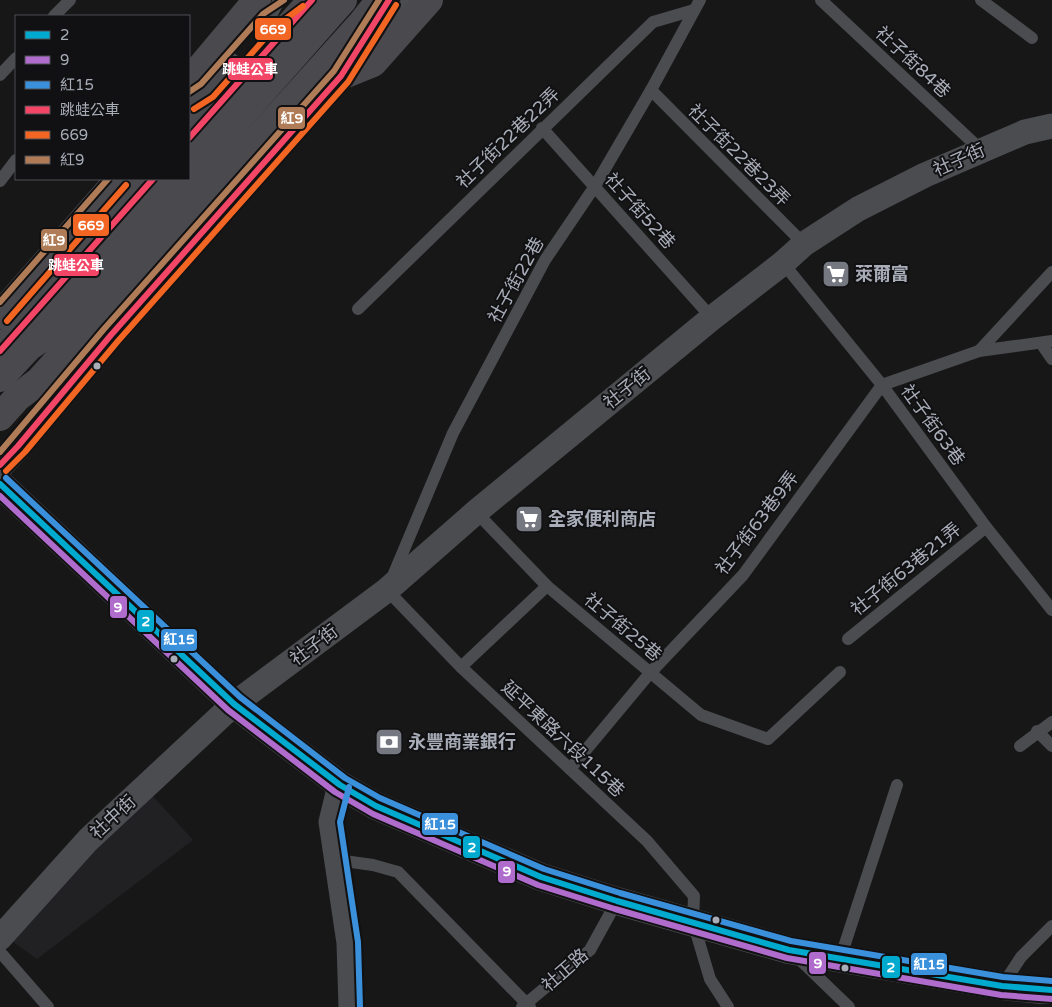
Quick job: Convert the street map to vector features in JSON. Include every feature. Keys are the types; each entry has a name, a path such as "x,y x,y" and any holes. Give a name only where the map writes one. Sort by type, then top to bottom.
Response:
{"street":[{"path":"190,80 268,7 292,5 297,0"},
{"path":"190,137 312,0"},
{"path":"190,174 343,0"},
{"path":"9,388 39,381 46,374 362,24 380,0"},
{"path":"0,465 111,334 341,76 388,0"},
{"path":"341,76 373,63 429,0"},
{"path":"190,101 207,91 268,7"},
{"name":"社子街","path":"234,704 387,590 476,512 712,318 784,263 804,244 858,209 925,175 1025,132 1052,126"},
{"path":"0,315 118,180"},
{"path":"0,351 152,180"},
{"path":"0,417 9,388 34,370 51,332 185,180"},
{"path":"40,270 111,334"},
{"path":"0,484 234,704 340,784 376,806 541,877 617,901 789,950 1002,986 1052,990"},
{"name":"社中街","path":"0,938 88,840 234,704"},
{"path":"340,784 331,822 349,943 351,1007"}],"lane":[{"path":"60,14 70,0"},
{"path":"359,46 396,14 408,0"},
{"name":"社子街84巷","path":"821,0 981,150"},
{"path":"981,0 1032,38"},
{"name":"社子街22巷","path":"387,590 453,433 545,260 595,186 651,90 697,5"},
{"name":"社子街22巷22弄","path":"358,309 653,22 697,5"},
{"path":"0,75 15,59"},
{"name":"社子街22巷23弄","path":"651,90 804,244"},
{"name":"社子街52巷","path":"542,128 712,318"},
{"path":"0,181 15,161"},
{"name":"社子街63巷","path":"784,263 882,385 986,527 1052,610"},
{"path":"979,351 1052,272"},
{"path":"882,385 979,351 1046,342 1052,359"},
{"name":"社子街63巷9弄","path":"570,769 650,673 742,574 882,385"},
{"name":"社子街25巷","path":"476,512 547,586 701,715 768,739 840,672"},
{"name":"社子街63巷21弄","path":"848,639 986,527"},
{"path":"461,667 547,586"},
{"name":"延平東路六段115巷","path":"387,590 461,667 648,841 694,896 692,922"},
{"path":"1020,746 1037,731 1052,722"},
{"path":"1037,731 1052,746"},
{"path":"840,959 897,785"},
{"path":"337,860 373,865 398,872 526,1006"},
{"name":"社正路","path":"526,1006 590,950 617,901"},
{"path":"692,922 710,979 728,1007"},
{"path":"1002,986 1021,957 1052,926"},
{"path":"789,950 849,1007"},
{"path":"0,952 48,1007"}],"shaded area":[{"path":"150,793 193,840 37,959 6,937"}],"transit line":[{"name":"紅9","path":"190,91 201,84 263,14 284,0"},
{"name":"跳蛙公車","path":"190,137 312,0"},
{"name":"紅9","path":"0,452 104,329 334,71 379,0"},
{"name":"跳蛙公車","path":"0,465 111,335 341,76 389,0"},
{"name":"669","path":"6,471 25,452 118,341 348,82 396,5"},
{"name":"669","path":"194,109 213,97 275,27 303,6"},
{"name":"紅9","path":"0,302 107,180"},
{"name":"跳蛙公車","path":"0,351 152,180"},
{"name":"669","path":"7,321 126,185"},
{"name":"紅15","path":"6,478 240,697 345,778 380,798 544,869 620,893 791,941 1003,977 1052,981"},
{"name":"2","path":"0,484 234,704 340,785 376,806 541,877 617,901 789,950 1002,986 1052,990"},
{"name":"9","path":"0,496 228,710 335,792 373,814 538,885 787,958 1001,995 1052,999"},
{"name":"紅15","path":"349,787 340,822 358,942 360,1007"}],"place":[{"name":"萊爾富","path":"836,274"},
{"name":"全家便利商店","path":"529,519"},
{"name":"永豐商業銀行","path":"389,742"}]}
